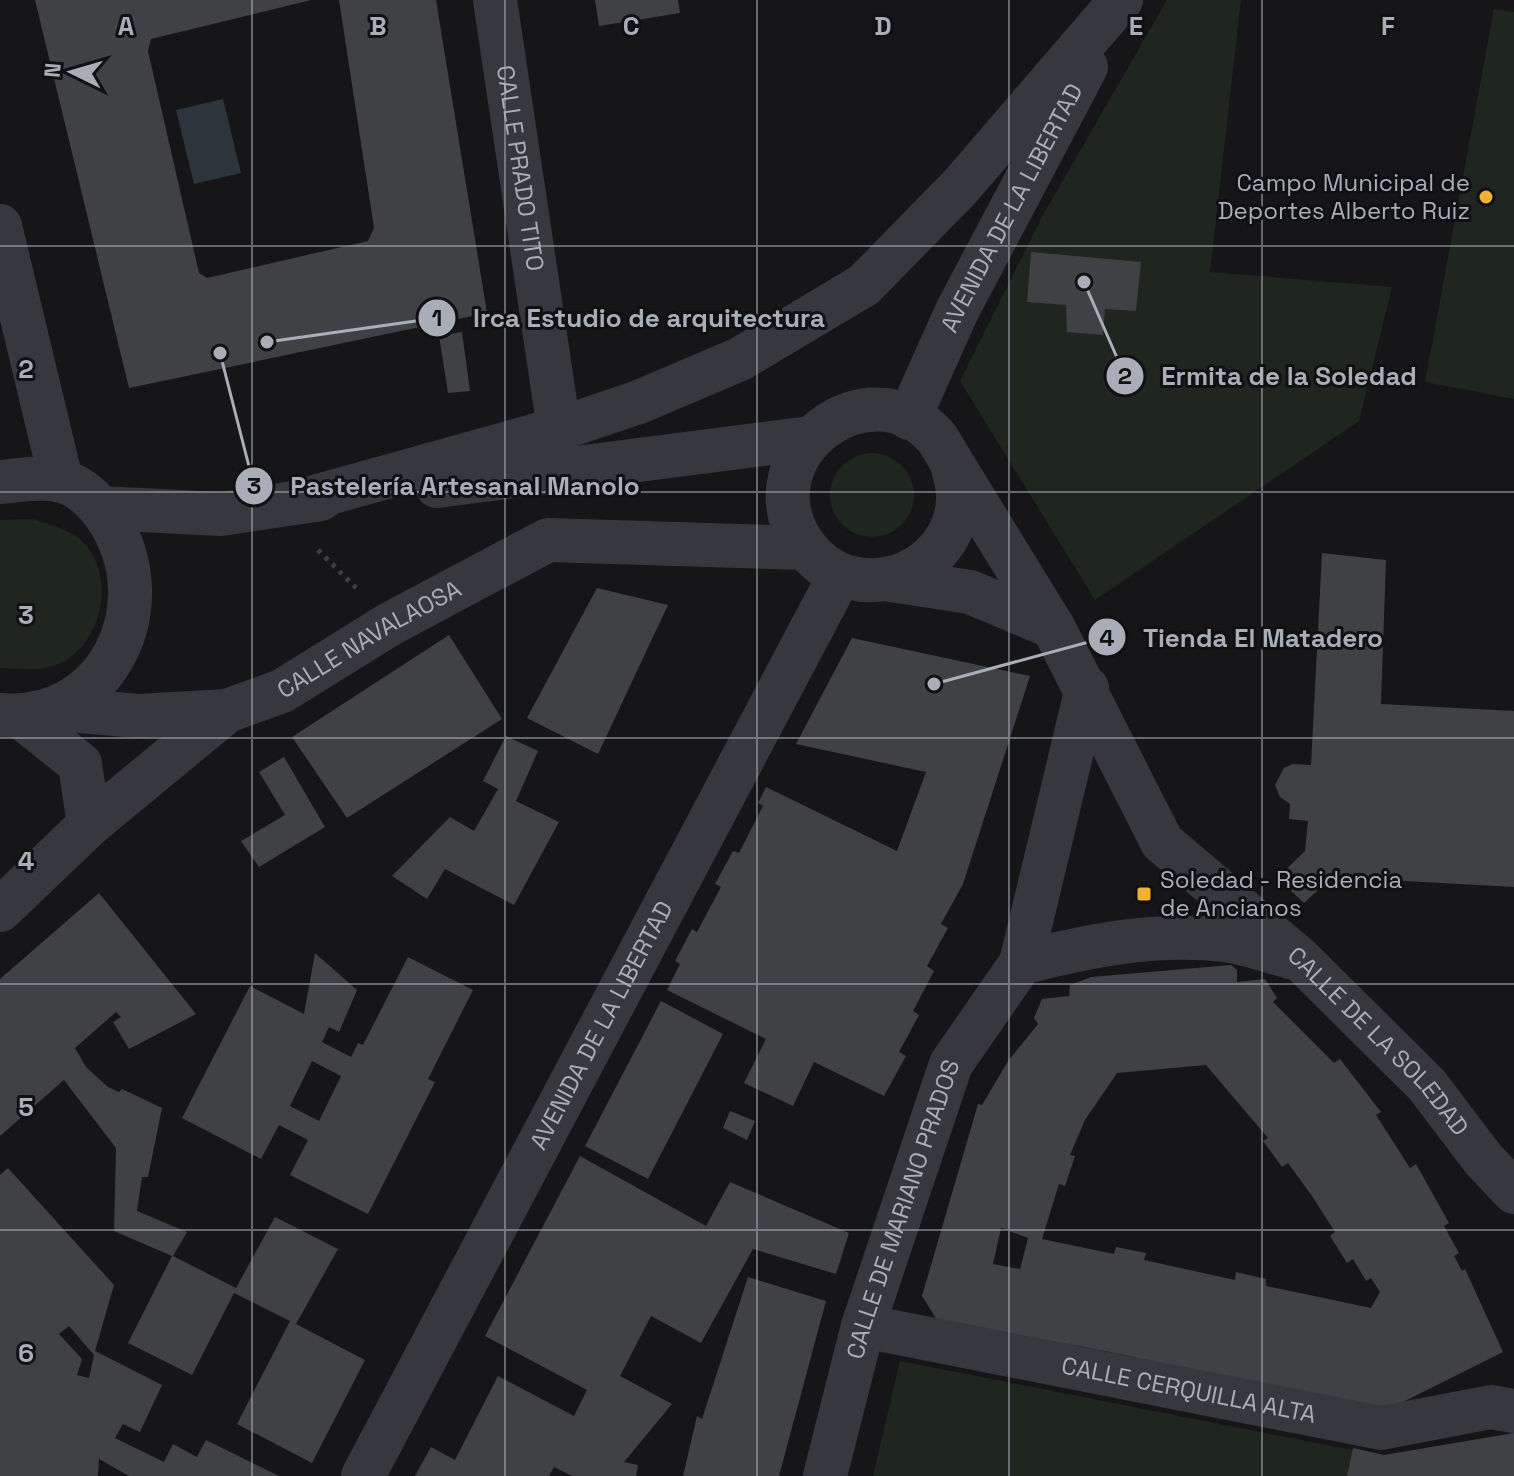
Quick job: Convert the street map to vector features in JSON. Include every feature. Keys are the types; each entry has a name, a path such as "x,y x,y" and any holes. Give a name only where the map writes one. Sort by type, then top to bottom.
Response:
{"street":[{"name":"CALLE PRADO TITO","path":"495,0 559,429"},
{"path":"293,503 559,429 639,402 740,359 864,285 960,187 1121,0"},
{"name":"AVENIDA DE LA LIBERTAD","path":"909,418 957,311 1121,0"},
{"path":"0,226 61,480"},
{"path":"100,508 221,514 810,438 846,414 867,410 889,411 909,418 935,437 952,463 958,499 949,536 925,564 891,580"},
{"path":"810,438 789,480 793,527 806,548 821,563 840,575 865,581 891,580 970,592 1053,627"},
{"name":"CALLE DE LA SOLEDAD","path":"952,463 1087,688 1162,842 1301,960 1427,1085 1483,1159 1514,1192"},
{"path":"0,482 61,480 80,490 100,508 121,539 131,570 132,608 119,648 92,685 26,713"},
{"name":"CALLE NAVALAOSA","path":"0,910 89,825 227,711 282,691 390,624 548,540 806,548"},
{"name":"AVENIDA DE LA LIBERTAD","path":"363,1476 840,575"},
{"name":"CALLE DE MARIANO PRADOS","path":"825,1476 863,1326 951,1064 1021,963 1087,688"},
{"path":"26,713 138,716 227,711"},
{"path":"26,713 80,764 89,825"},
{"path":"1021,963 1079,948 1141,939 1225,940 1301,960"},
{"name":"CALLE CERQUILLA ALTA","path":"863,1326 1381,1428 1491,1407 1514,1411"}],"path":[{"path":"293,503 304,535 390,624"}],"shaded area":[{"path":"1167,0 1241,0 1210,272 1392,287 1359,421 1095,600 960,381 1043,215"},
{"name":"Campo Municipal de Deportes Alberto Ruiz","path":"1494,9 1514,12 1514,399 1425,382"},
{"path":"223,99 241,173 194,184 176,110"},
{"path":"872,453 888,456 902,465 911,479 914,495 911,511 902,525 888,534 872,537 856,534 842,525 833,511 830,495 833,479 842,465 856,456"},
{"path":"33,519 73,535 84,543 95,559 101,578 98,617 78,651 63,662 39,669 0,668 0,520"},
{"path":"900,1361 1384,1455 1378,1476 873,1476"}],"building":[{"path":"35,0 311,0 151,39 148,51 199,273 207,278 368,241 374,228 339,0 436,0 487,313 129,388"},
{"path":"595,0 678,0 680,13 599,26"},
{"path":"1031,252 1141,262 1136,311 1105,309 1103,335 1067,332 1066,305 1027,302"},
{"path":"462,332 470,391 448,393 439,336"},
{"path":"1322,553 1386,560 1381,704 1514,711 1514,887 1332,877 1304,903 1277,878 1305,851 1308,821 1289,819 1290,804 1280,797 1275,785 1284,768 1293,764 1311,765"},
{"path":"597,588 668,605 598,754 527,718"},
{"path":"449,635 502,719 347,818 292,737"},
{"path":"852,638 1030,676 963,884 941,924 948,928 927,966 934,971 913,1011 919,1015 899,1052 906,1056 884,1096 814,1062 793,1106 744,1083 766,1039 667,990 680,964 675,961 692,929 697,932 721,887 715,884 733,851 739,853 763,806 758,803 766,787 897,851 926,772 796,744"},
{"path":"506,736 538,751 516,801 559,822 514,905 445,869 427,899 392,876 450,817 474,831 498,789 483,781"},
{"path":"284,757 325,827 259,867 241,841 285,815 259,772"},
{"path":"99,893 196,1014 129,1049 113,1022 121,1017 116,1012 75,1048 86,1067 108,1087 119,1092 122,1089 162,1108 148,1177 142,1177 137,1211 187,1232 173,1256 236,1288 275,1217 338,1249 296,1324 365,1360 312,1463 237,1424 290,1321 234,1293 192,1375 128,1343 172,1256 114,1231 116,1148 64,1080 0,1136 0,979"},
{"path":"315,953 357,990 339,1032 329,1027 322,1042 351,1057 358,1043 363,1045 408,957 473,990 428,1079 435,1082 368,1214 290,1175 308,1140 279,1125 261,1159 182,1118 250,986 304,1014","holes":["312,1061 341,1076 319,1121 290,1106"]},
{"path":"1231,965 1237,970 1237,982 1265,979 1277,998 1273,1002 1334,1063 1340,1059 1381,1112 1376,1115 1410,1168 1416,1164 1449,1223 1444,1226 1459,1253 1454,1256 1462,1271 1465,1269 1503,1352 1385,1411 1110,1352 937,1320 922,1296 978,1104 982,1105 1008,1061 1038,1024 1034,1018 1042,999 1069,996 1070,985 1091,977","holes":["1206,1065 1268,1138 1263,1141 1282,1167 1288,1163 1312,1196 1335,1232 1330,1236 1347,1263 1353,1259 1366,1281 1371,1278 1380,1292 1371,1308 1266,1286 1266,1279 1236,1272 1235,1280 1144,1260 1146,1253 1116,1247 1114,1254 1042,1239 1059,1184 1065,1186 1075,1156 1070,1155 1085,1120 1117,1073","1001,1228 1028,1238 1020,1269 993,1264"]},
{"path":"661,1001 723,1034 648,1179 585,1146"},
{"path":"730,1111 755,1121 747,1140 723,1128"},
{"path":"580,1156 706,1226 730,1182 849,1233 836,1274 753,1249 701,1343 651,1316 620,1376 672,1404 624,1462 638,1465 636,1476 572,1476 554,1467 549,1476 415,1476 431,1447 455,1460 498,1376 574,1416 587,1390 485,1336"},
{"path":"8,1168 114,1285 95,1351 162,1385 140,1432 123,1424 115,1438 164,1462 173,1444 197,1457 206,1440 279,1476 129,1476 99,1459 98,1476 0,1476 0,1175","holes":["69,1326 94,1355 89,1378 77,1375 82,1359 59,1334"]},
{"path":"748,1277 826,1301 779,1476 683,1476 697,1416 702,1419"},
{"path":"1514,1433 1514,1476 1347,1476 1353,1448 1384,1455"}],"place":[{"name":"Campo Municipal de Deportes Alberto Ruiz","path":"1486,197"},
{"name":"Ermita de la Soledad","path":"1084,282"},
{"name":"Irca Estudio de arquitectura","path":"267,342"},
{"name":"Pastelería Artesanal Manolo","path":"220,353"},
{"name":"Tienda El Matadero","path":"934,684"},
{"name":"Soledad - Residencia de Ancianos","path":"1144,894"}]}
